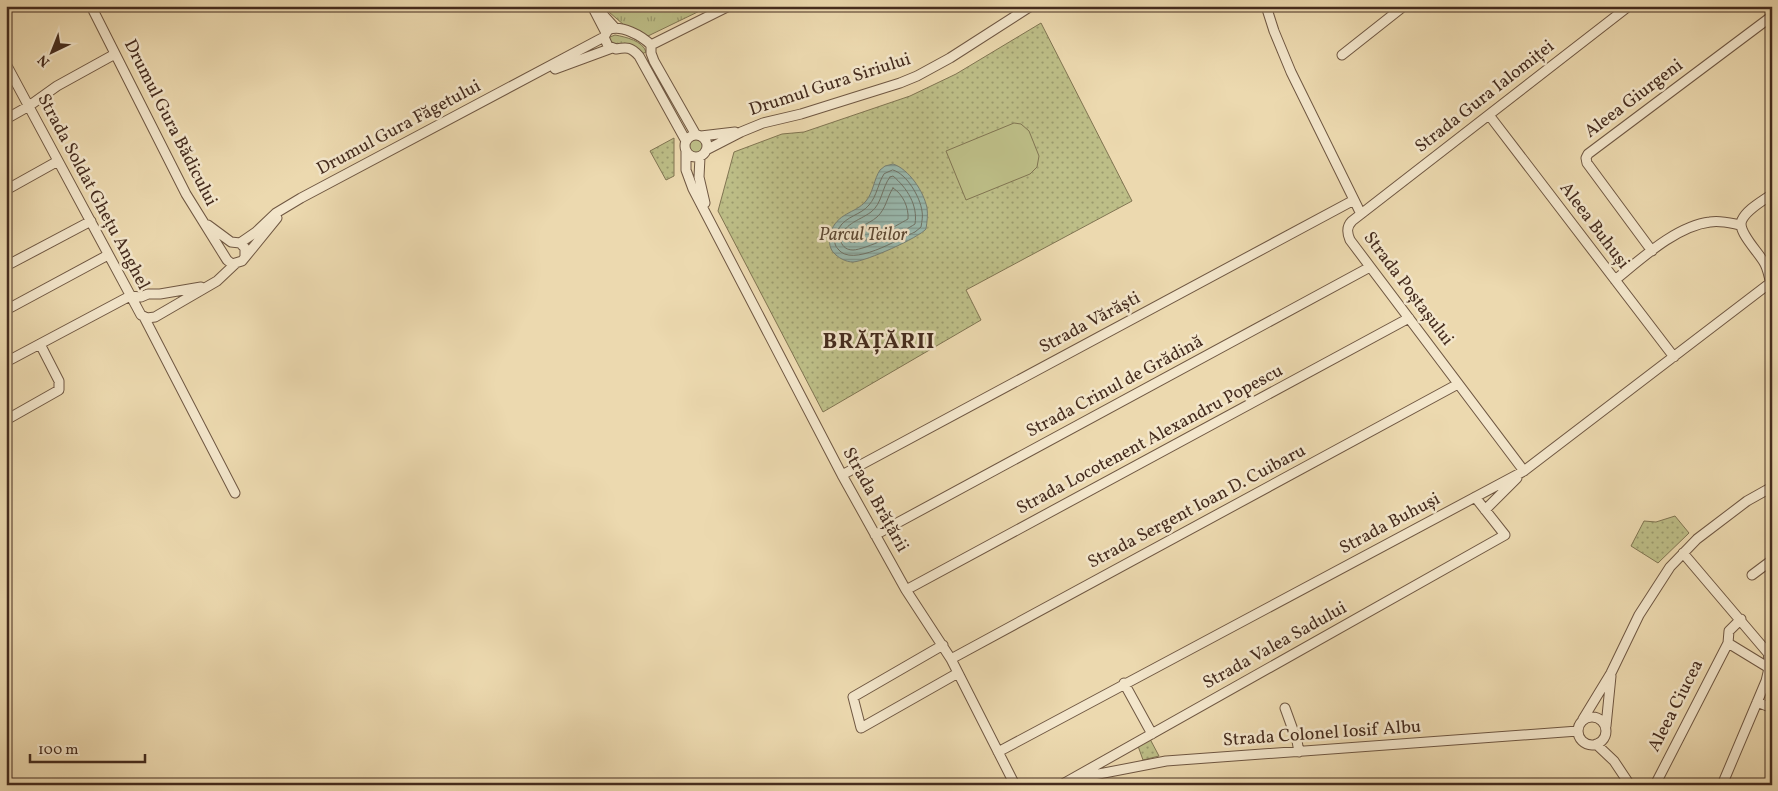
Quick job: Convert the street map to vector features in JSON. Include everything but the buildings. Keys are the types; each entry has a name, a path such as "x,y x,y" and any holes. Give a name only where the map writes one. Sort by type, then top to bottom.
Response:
{"street":[{"name":"Drumul Gura Bădicului","path":"91,6 186,194 229,259"},
{"path":"594,6 615,28 637,36 651,49 658,68 698,136 707,144 703,153 691,156 686,152 686,141 690,136 698,136"},
{"path":"594,6 605,35 606,43 616,49 627,47 639,56 686,141"},
{"path":"639,56 644,57 651,49 729,6"},
{"name":"Drumul Gura Siriului","path":"703,153 741,132 775,119 802,114 917,76 950,58 1031,6"},
{"name":"Strada Poștașului","path":"1266,6 1288,64 1361,214 1349,224 1348,235 1524,471"},
{"path":"1342,55 1404,6"},
{"name":"Strada Gura Ialomiței","path":"1361,214 1629,6"},
{"name":"Aleea Giurgeni","path":"1652,252 1586,163 1588,154 1772,16"},
{"name":"Drumul Gura Făgetului","path":"236,242 287,206 527,79 605,35 611,28 615,28"},
{"name":"Drumul Gura Făgetului","path":"527,79 612,48"},
{"path":"6,118 29,106 57,86 115,54"},
{"name":"Strada Soldat Ghețu Anghel","path":"6,64 137,308"},
{"name":"Aleea Buhuși","path":"1489,115 1674,357"},
{"name":"Drumul Gura Siriului","path":"698,136 741,132"},
{"name":"Strada Brățării","path":"686,152 688,177 713,227 842,475 906,590 951,659 1015,785"},
{"name":"Strada Brățării","path":"703,153 698,177 713,227"},
{"path":"6,190 58,161"},
{"path":"1771,287 1764,261 1742,233 1740,225 1746,213 1772,194"},
{"name":"Strada Vărăști","path":"842,475 1354,200"},
{"name":"Drumul Gura Făgetului","path":"246,256 287,206"},
{"path":"6,266 91,221"},
{"path":"1615,280 1682,231 1700,223 1720,221 1740,225"},
{"path":"204,222 245,248 246,256 242,261 229,259"},
{"path":"141,297 138,300 137,308 140,315 151,318 221,278 228,272 229,259 226,246 236,242"},
{"path":"6,310 108,255"},
{"name":"Strada Crinul de Grădină","path":"875,535 1370,267"},
{"path":"6,362 130,296 141,297 207,286"},
{"name":"Strada Buhuși","path":"998,752 1524,471 1674,357 1771,287"},
{"path":"152,295 156,297 160,304 158,314"},
{"name":"Strada Soldat Ghețu Anghel","path":"144,317 235,493"},
{"name":"Strada Locotenent Alexandru Popescu","path":"906,590 1409,318"},
{"path":"6,420 59,390 58,381 40,344"},
{"name":"Strada Sergent Ioan D. Cuibaru","path":"951,659 1458,384"},
{"path":"1475,497 1485,510 1524,471"},
{"path":"1605,737 1596,744 1590,745 1583,742 1579,737 1578,731 1580,723 1611,673 1650,595 1683,553 1724,518 1772,486"},
{"name":"Strada Valea Sadului","path":"1060,785 1505,535 1485,510"},
{"path":"1683,553 1768,653 1768,674 1722,785"},
{"path":"1752,575 1772,560"},
{"name":"Aleea Ciucea","path":"1654,785 1728,643 1729,631 1741,619"},
{"path":"1728,643 1769,668"},
{"path":"943,645 853,697 861,728 958,673"},
{"path":"1611,673 1605,737 1614,761"},
{"path":"1124,683 1152,734"},
{"path":"1757,702 1772,708"},
{"path":"1285,708 1299,752"},
{"path":"1584,719 1592,716 1596,717 1604,722 1606,726"},
{"name":"Strada Colonel Iosif Albu","path":"1070,780 1166,761 1578,731"},
{"path":"1596,744 1614,761 1630,785"}],"green space":[{"path":"602,6 710,6 648,36 624,25"},
{"name":"Parcul Teilor","path":"1041,23 1132,201 966,290 981,320 823,412 718,211 734,152 782,134 804,132 910,96 956,74"},
{"path":"615,35 638,42 646,52 642,54 613,45 609,39"},
{"path":"1014,123 1021,124 1029,131 1039,156 1037,167 1030,174 966,200 946,151"},
{"path":"674,138 674,176 666,180 650,151"},
{"path":"696,139 701,141 703,146 701,151 696,153 691,151 689,146 691,141"},
{"path":"1675,516 1689,533 1658,563 1631,546 1644,521 1656,522"},
{"path":"1150,739 1159,756 1143,760 1138,746"}],"water":[{"path":"893,164 910,176 923,195 927,211 926,229 903,243 869,258 853,262 842,259 833,252 830,246 830,234 833,227 842,217 857,209 866,201 880,170 885,166"}],"district":[{"name":"BRĂȚĂRII","path":"879,342"}]}
